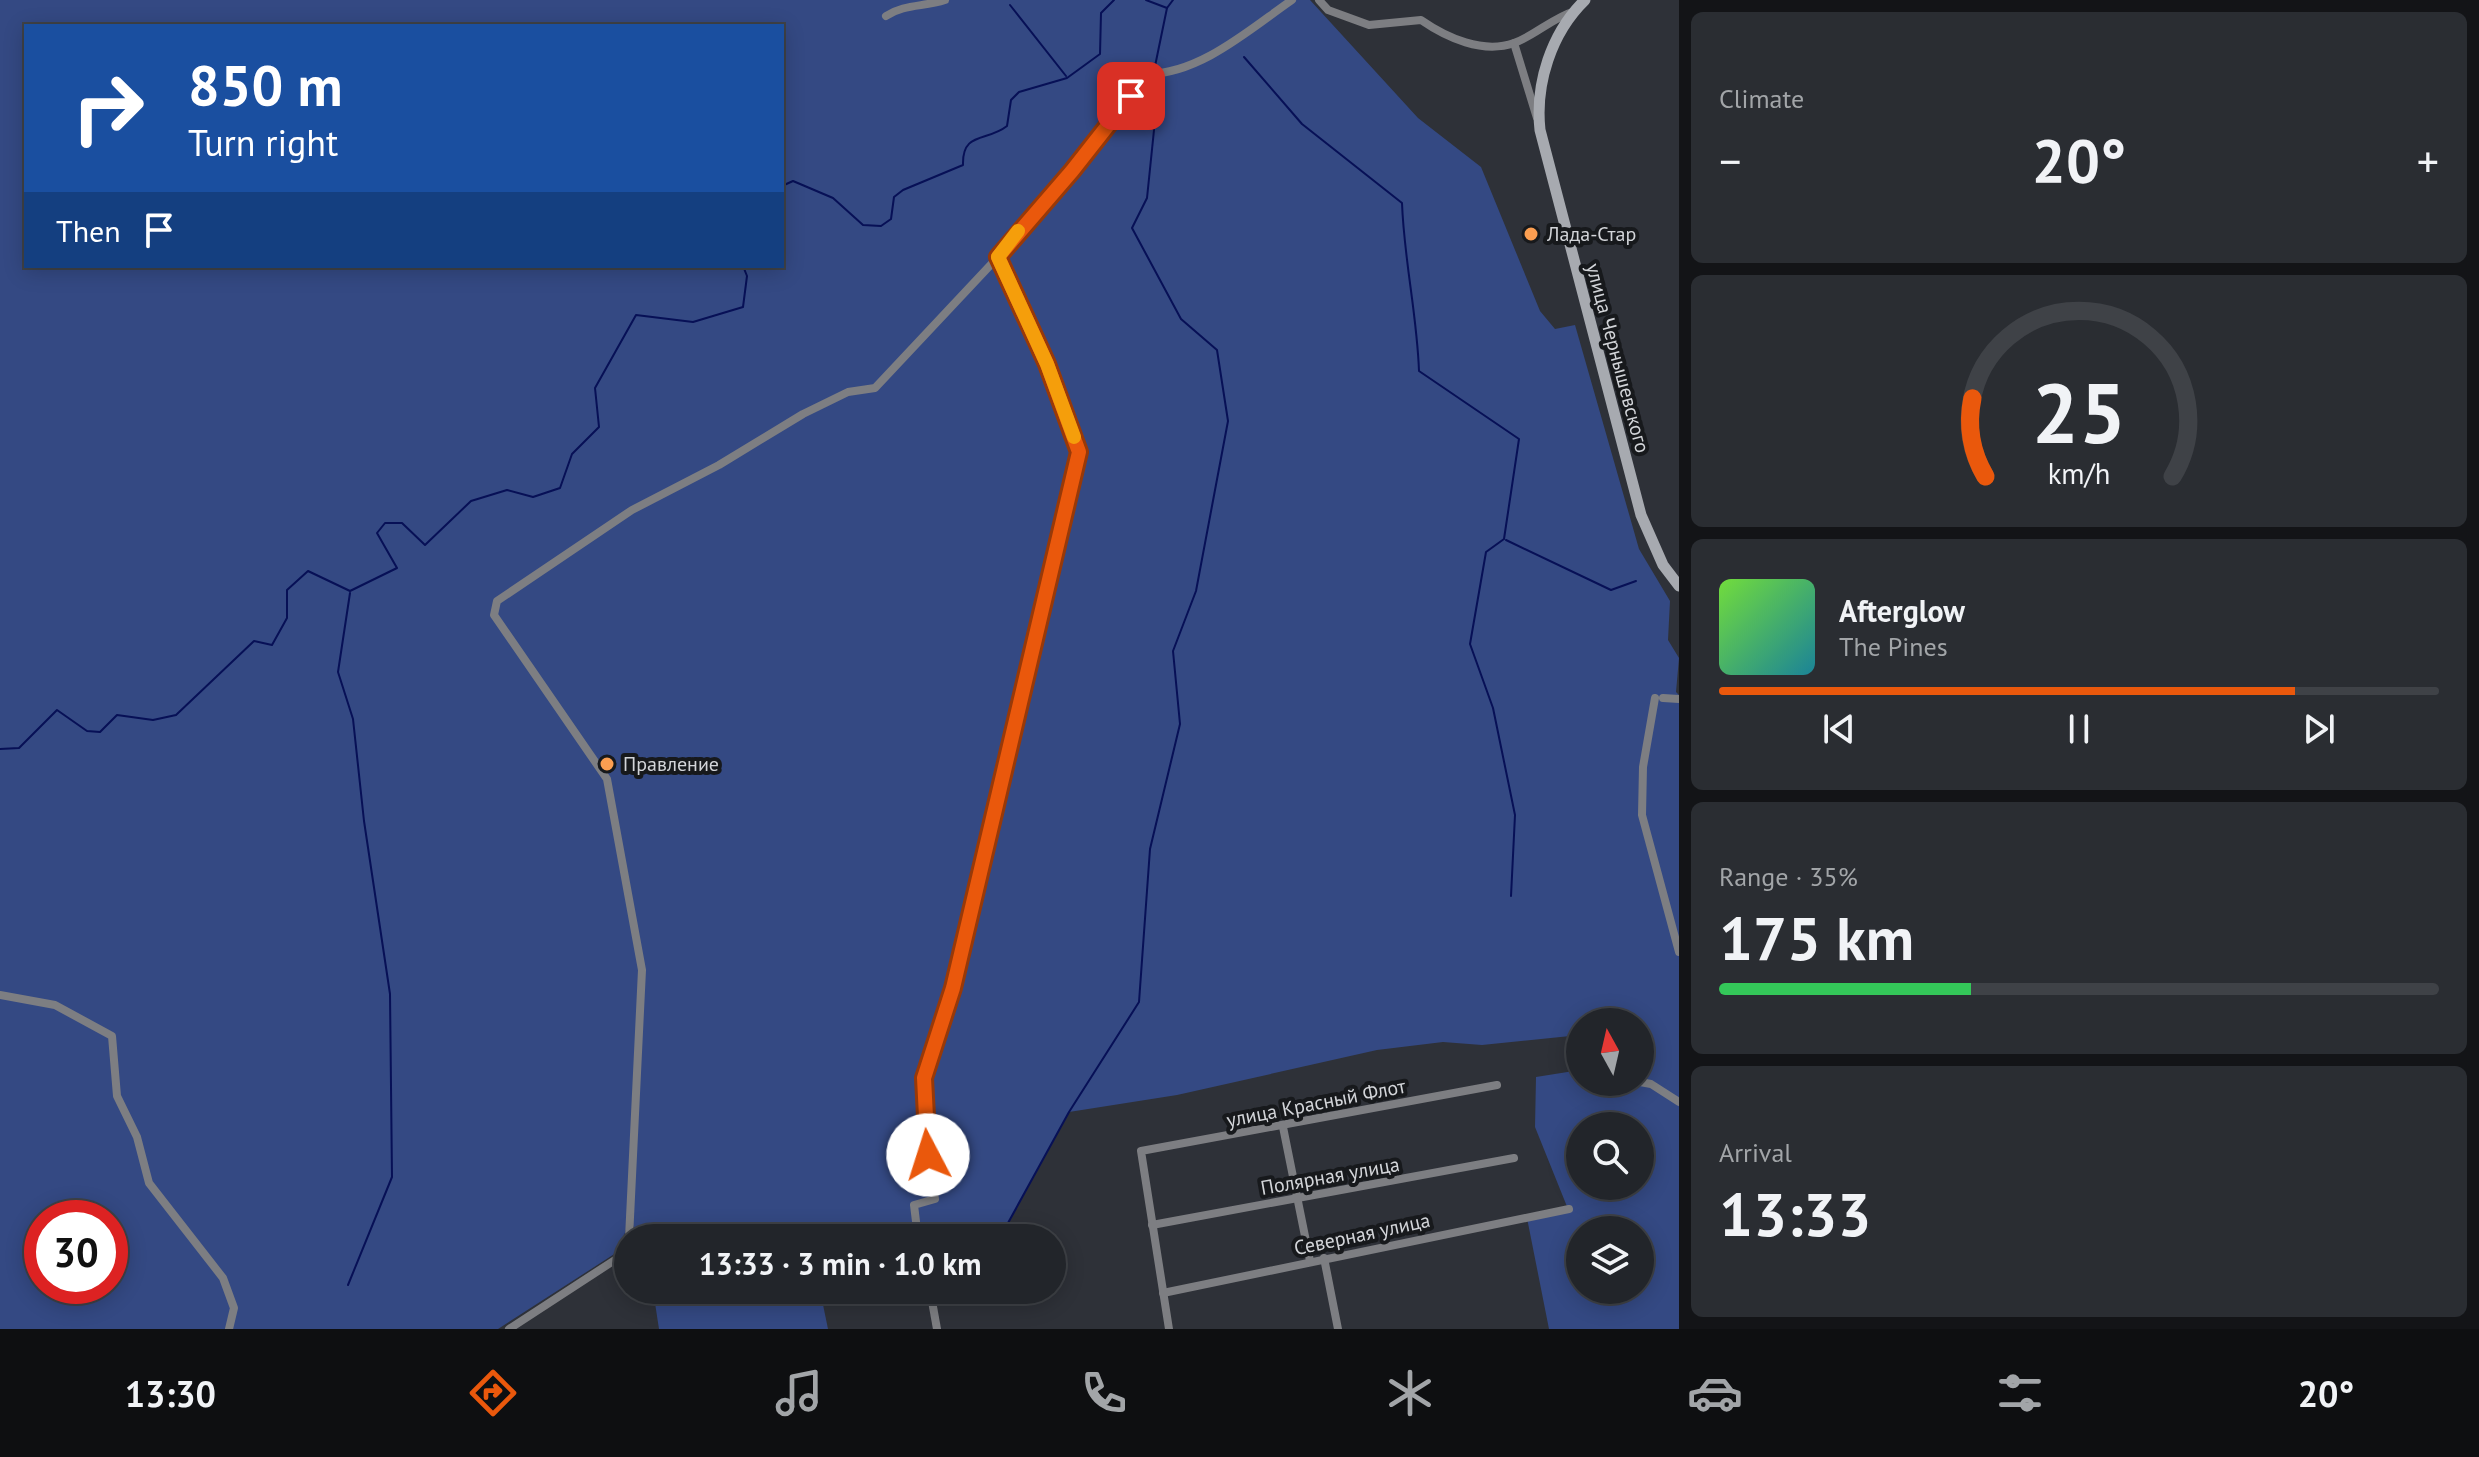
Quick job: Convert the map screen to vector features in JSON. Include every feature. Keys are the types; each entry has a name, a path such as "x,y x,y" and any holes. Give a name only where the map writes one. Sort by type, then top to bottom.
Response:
{"street":[{"path":"886,16 900,7 925,6 945,0"},
{"path":"629,1224 642,970 607,779 494,615 497,601 632,510 719,465 803,414 848,392 875,388 998,257 1072,171 1147,74 1169,75 1229,44 1292,0"},
{"path":"1319,0 1328,10 1369,25 1421,20 1435,30 1485,49 1514,43 1575,11"},
{"name":"улица Чернышевского","path":"1585,0 1575,11 1545,70 1539,100 1540,130 1641,515 1652,544 1679,586"},
{"path":"1514,43 1540,130"},
{"path":"916,1224 914,1205 935,1199 925,1132 924,1078 953,988 1079,452 1047,364 998,257"},
{"path":"1679,699 1659,698 1643,767 1642,815 1679,952"},
{"path":"0,995 55,1005 112,1036 117,1096 137,1137 149,1183 223,1278 234,1308 229,1329"},
{"name":"улица Красный Флот","path":"1152,1225 1141,1151 1497,1085"},
{"path":"1654,1086 1679,1102"},
{"path":"1283,1127 1310,1261"},
{"name":"Полярная улица","path":"1152,1225 1514,1158"},
{"name":"Северная улица","path":"1163,1293 1569,1209"},
{"path":"1152,1225 1169,1329"},
{"path":"1324,1258 1338,1329"},
{"path":"509,1329 614,1261"},
{"path":"933,1304 937,1329"}],"shaded area":[{"path":"0,0 1310,0 1418,118 1481,167 1540,311 1555,329 1575,325 1639,549 1670,601 1668,640 1679,658 1676,692 1679,695 1679,1329 1549,1329 1527,1218 1568,1209 1535,1127 1536,1077 1566,1072 1566,1096 1654,1096 1654,1008 1566,1008 1566,1036 1482,1045 1443,1042 1377,1050 1177,1095 1069,1112 1008,1223 633,1224 630,1217 628,1224 614,1224 614,1254 498,1329 0,1329"},
{"path":"655,1304 823,1304 828,1329 659,1329"}],"waterway":[{"path":"784,185 793,181 833,198 863,225 881,226 891,219 894,197 903,190 963,165 964,154 971,142 1007,126 1011,100 1019,92 1067,78 1100,54 1101,13 1114,0"},
{"path":"1146,0 1167,8 1173,0"},
{"path":"1010,5 1066,76"},
{"path":"1154,71 1167,8"},
{"path":"1244,57 1302,124 1402,203 1419,371 1519,439 1504,539 1486,552 1470,644 1493,708 1515,815 1511,896"},
{"path":"1008,1223 1069,1112 1139,1002 1150,849 1180,724 1173,651 1196,591 1228,421 1217,350 1181,319 1132,228 1147,198 1154,130 1136,101 1151,86 1153,77"},
{"path":"0,749 19,748 57,710 87,731 100,732 117,715 153,720 176,715 254,641 272,645 287,618 287,590 308,571 350,591 397,568 377,533 385,523 402,523 425,545 471,501 507,490 533,497 560,488 572,454 599,427 595,388 636,315 693,322 743,307 747,276 744,268"},
{"path":"1506,540 1611,590 1636,581"},
{"path":"348,1285 392,1177 390,994 364,821 353,719 338,672 350,593"}],"slow traffic":[{"path":"1018,231 998,257 1047,364 1074,437"}],"place":[{"name":"Лада-Стар","path":"1531,234"},
{"name":"Правление","path":"607,764"}],"route":[{"path":"928,1155 924,1078 953,988 1079,452 1047,364 998,257 1131,96"}]}
